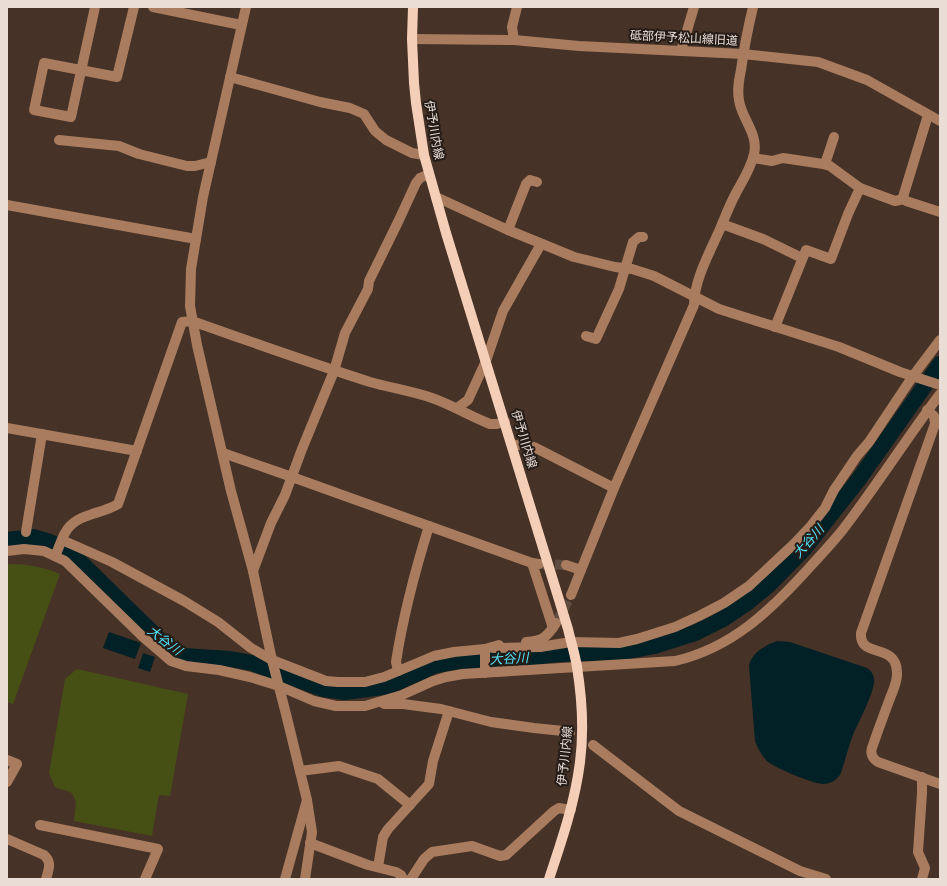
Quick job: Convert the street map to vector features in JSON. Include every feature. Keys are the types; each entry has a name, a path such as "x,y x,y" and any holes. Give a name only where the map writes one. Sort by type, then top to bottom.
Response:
{"main road":[{"name":"伊予川内線","path":"413,7 412,39 416,103 424,156 446,234 513,446 572,644 576,663 581,702 582,731 580,760 571,810 549,879"}],"street":[{"path":"95,7 81,70 71,117 34,110 44,63 81,70 117,77 134,7"},
{"path":"153,7 241,26"},
{"path":"246,7 203,197 191,270 190,292 192,321 222,453 253,571 272,662 279,684 307,800 312,832 305,879"},
{"path":"514,40 512,27 517,7"},
{"path":"681,50 694,7"},
{"path":"571,595 614,488 694,305 694,296 709,253 736,193 745,179 753,158 754,144 751,131 741,111 738,90 743,54 753,7"},
{"name":"砥部伊予松山線旧道","path":"412,39 514,40 579,46 743,54 818,62 867,80 940,122"},
{"path":"230,77 313,101 350,108 364,114 375,131 386,140 412,153 424,156"},
{"path":"904,199 928,115"},
{"path":"825,164 834,137"},
{"path":"59,140 119,146 139,154 187,166 195,166 211,162"},
{"path":"753,158 772,162 784,158 825,164 860,188 895,201 904,199 906,201 940,212"},
{"path":"253,571 271,523 285,495 334,371 341,346 350,323 368,289 369,282 416,183 420,178 429,174"},
{"path":"508,230 526,184 530,180 537,182"},
{"path":"775,327 806,250 832,259 848,214 860,188"},
{"path":"436,197 508,230 574,257 615,267 626,268 654,276 719,309 839,347 915,377 940,385"},
{"path":"7,205 196,239"},
{"path":"722,224 763,239 802,258"},
{"path":"586,336 596,340 616,296 633,242 639,237 643,237"},
{"path":"457,408 468,400 486,361 503,311 541,244"},
{"path":"56,554 64,533 72,523 118,504 182,322 192,321 334,371 431,397 490,424 505,422"},
{"path":"61,541 112,562 184,601 218,622 251,648 272,662 316,678 338,682 365,682 384,677 434,656 454,652 572,644 619,643 637,639 674,627 724,603 749,586 795,543 825,508 834,490 857,456 869,442 940,340"},
{"path":"7,551 34,550 56,554 171,662 186,666 250,676 279,684 314,701 336,706 365,706 374,704 402,695 433,681 446,677 485,671 576,663 594,667 675,662 689,658 731,638 758,620 787,593 840,533 927,410 940,394"},
{"path":"927,410 934,416 935,424 860,639 864,645 892,657 896,663 898,671 895,685 872,748 872,756 878,762 940,784"},
{"path":"7,428 137,451"},
{"path":"26,532 42,434"},
{"path":"513,446 522,444 534,447 614,488"},
{"path":"222,453 536,564 554,626 544,638 536,641 503,643 487,650"},
{"path":"398,671 396,662 407,603 429,526"},
{"path":"566,565 581,570"},
{"path":"485,671 487,650"},
{"path":"374,704 403,704 449,711 491,722 570,733"},
{"path":"378,867 383,838 388,829 430,784 433,761 449,711"},
{"path":"593,745 679,811 799,875 826,879"},
{"path":"7,760 17,764 7,782"},
{"path":"300,770 338,766 378,780 410,805"},
{"path":"922,777 918,852 925,868 922,879"},
{"path":"285,879 307,800"},
{"path":"410,879 424,859 432,852 472,846 500,856 506,855 554,811 559,808 571,810"},
{"path":"40,825 158,850 145,879"},
{"path":"7,839 44,855 49,859 50,864 46,879"},
{"path":"310,842 357,861 396,872 401,875 403,879"}],"green space":[{"path":"7,565 35,566 60,574 13,704 7,702"},
{"path":"77,669 188,694 170,796 159,795 152,836 74,821 76,802 72,793 55,787 49,773 65,679"}],"water":[{"path":"109,632 141,643 135,659 103,648"},
{"path":"777,641 790,642 867,668 874,676 872,690 853,735 841,773 836,780 826,784 793,775 776,767 764,758 755,741 749,666 750,662 759,650"},
{"path":"143,653 155,657 150,672 138,668"}],"waterway":[{"name":"大谷川","path":"7,540 33,537 50,542 69,551 161,641 175,652 184,656 230,659 252,663 323,689 345,692 390,686 436,665 459,661 558,654 624,652 654,646 695,633 723,619 747,603 770,584 804,549 859,479 940,364"}],"tunnel":[{"path":"540,564 566,565"},
{"path":"556,623 571,595"}]}
